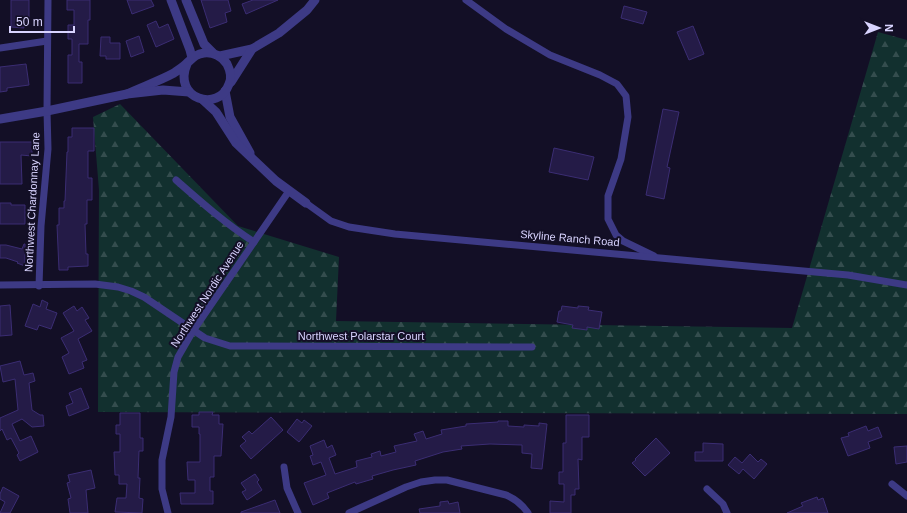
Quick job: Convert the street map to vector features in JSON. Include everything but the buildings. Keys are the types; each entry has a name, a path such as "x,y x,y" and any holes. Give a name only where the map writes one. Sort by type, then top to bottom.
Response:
{"street":[{"name":"Northwest Chardonnay Lane","path":"39,286 41,226 48,149 48,0"},
{"path":"170,0 189,61 184,71 185,86 189,92 196,97 203,100 212,100 219,97 227,88 252,49"},
{"path":"186,0 204,44 226,62 229,68 231,76 227,88"},
{"path":"127,94 172,73 198,54 206,53 216,55 252,49 279,33 306,10 315,0"},
{"path":"466,0 506,29 550,55 600,75 617,84 626,96 628,117 621,158 608,196 608,219 616,235 623,241 659,258"},
{"path":"0,48 48,41"},
{"name":"Skyline Ranch Road","path":"227,88 230,117 253,158"},
{"path":"0,119 47,111 127,94 162,90 189,92"},
{"name":"Skyline Ranch Road","path":"203,100 216,112 236,143 276,181 332,221 349,227 395,234 848,275 907,284"},
{"path":"176,180 218,217 254,242"},
{"name":"Northwest Nordic Avenue","path":"168,513 162,489 162,460 171,417 174,372 178,357 193,331 289,191"},
{"name":"Northwest Polarstar Court","path":"0,285 39,286 95,284 118,286 144,297 205,338 230,346 532,347"},
{"path":"284,467 287,488 298,513"},
{"path":"349,513 406,487 422,482 447,480 506,495 515,499 528,513"},
{"path":"892,484 907,496"},
{"path":"707,489 723,504 727,513"}],"green space":[{"path":"878,32 907,40 907,414 98,412 99,190 93,117 120,104 238,226 339,257 336,321 792,328"}]}
